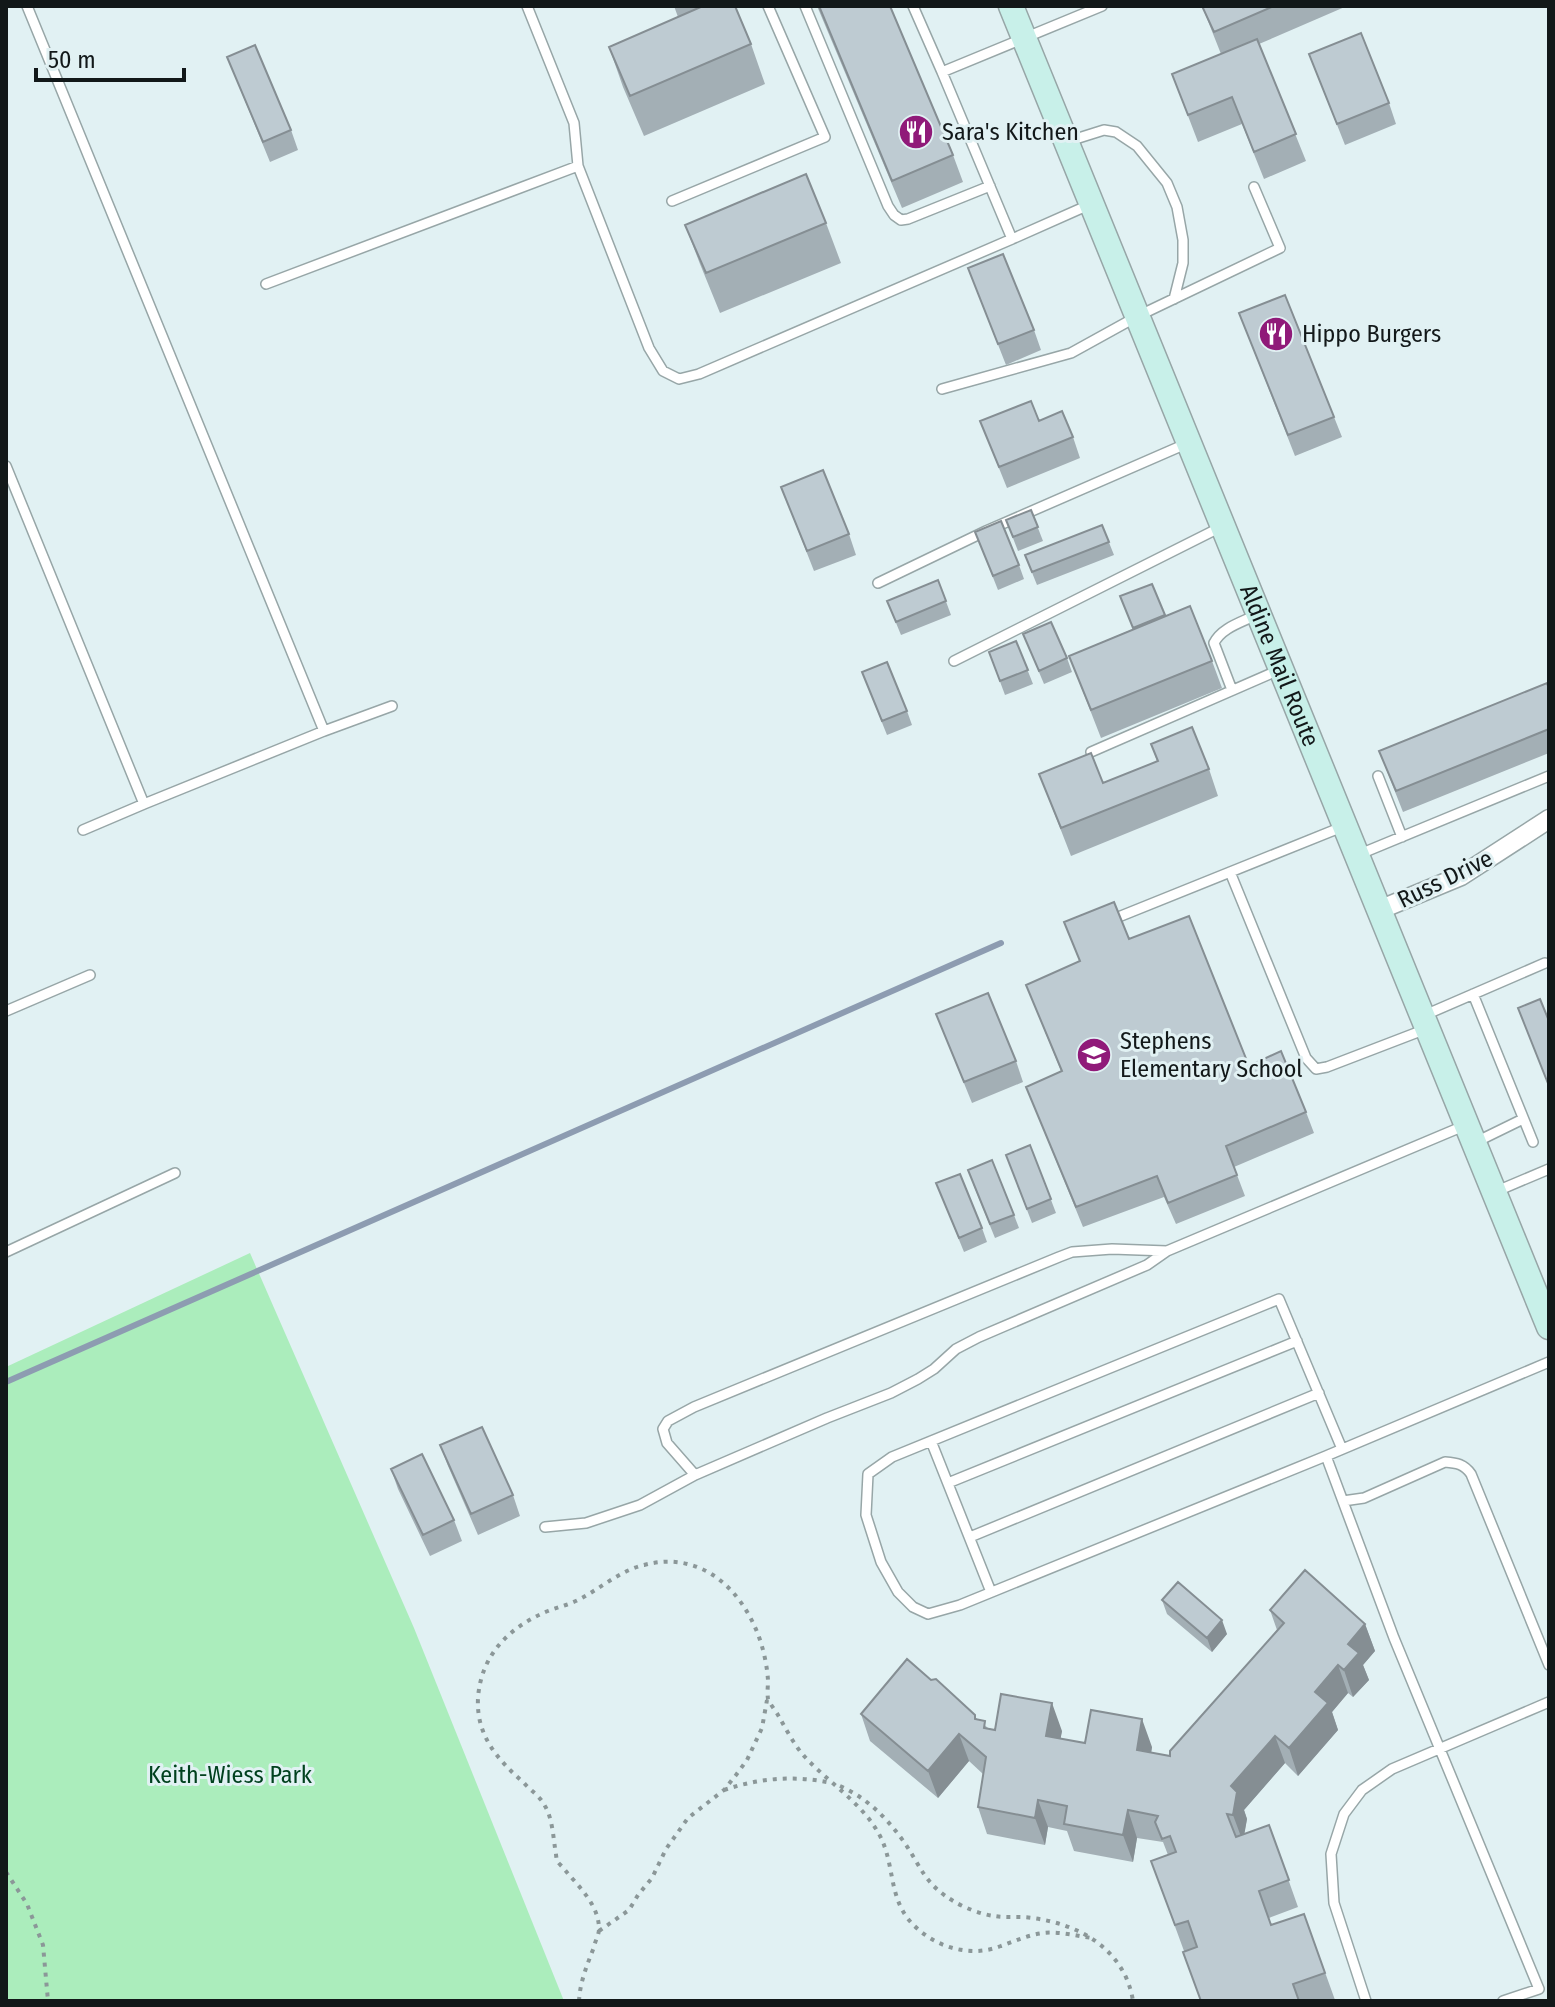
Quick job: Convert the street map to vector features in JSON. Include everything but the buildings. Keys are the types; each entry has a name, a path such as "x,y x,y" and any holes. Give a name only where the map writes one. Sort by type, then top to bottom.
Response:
{"main road":[{"name":"Aldine Mail Route","path":"1011,6 1549,1327"}],"street":[{"name":"Russ Drive","path":"1379,910 1461,876 1549,819"}],"lane":[{"path":"27,6 324,731"},
{"path":"527,6 574,123 578,166 649,348 663,371 679,379 699,374 1092,204"},
{"path":"672,201 825,137 768,6"},
{"path":"805,6 894,215 901,220 908,219 990,186"},
{"path":"913,6 1012,239"},
{"path":"942,72 1102,6"},
{"path":"1066,142 1104,130 1116,132 1137,146 1167,183 1177,207 1183,240 1183,263 1174,299"},
{"path":"266,284 578,166"},
{"path":"942,389 1071,353 1138,316 1280,248 1254,187"},
{"path":"878,583 986,531 1189,442"},
{"path":"6,466 144,804"},
{"path":"954,661 1223,526"},
{"path":"1232,690 1214,643 1225,630 1259,614"},
{"path":"1091,752 1281,669"},
{"path":"83,830 392,706"},
{"path":"1378,776 1402,837"},
{"path":"1357,855 1549,776"},
{"path":"1103,923 1345,826"},
{"path":"1230,872 1306,1058 1316,1069 1327,1067 1424,1022 1473,994 1545,963"},
{"path":"6,1011 90,975"},
{"path":"1473,994 1533,1142"},
{"path":"545,1527 586,1523 640,1505 695,1475 891,1393 934,1369 956,1349 979,1337 1147,1265 1167,1251 1470,1134 1523,1119"},
{"path":"1494,1192 1549,1169"},
{"path":"6,1252 175,1173"},
{"path":"695,1475 667,1443 663,1429 668,1421 694,1407 1072,1252 1112,1249 1167,1251"},
{"path":"1342,1449 1279,1299 892,1457 868,1474 866,1515 881,1562 898,1592 913,1607 928,1614 960,1605 1326,1456 1549,1362"},
{"path":"948,1483 1297,1341"},
{"path":"970,1537 1319,1393"},
{"path":"931,1441 991,1592"},
{"path":"1326,1456 1394,1638 1539,1989"},
{"path":"1343,1501 1364,1498 1445,1462 1466,1467 1549,1665"},
{"path":"1366,2001 1334,1903 1331,1854 1344,1814 1362,1790 1392,1769 1549,1702"},
{"path":"1503,2001 1549,1984"}],"path":[{"path":"579,2001 580,1987 599,1931 594,1909 557,1861 545,1805 499,1761 484,1735 478,1703 479,1686 495,1649 524,1622 577,1601 629,1570 659,1562 688,1564 722,1582 746,1608 765,1660 768,1698 762,1728 736,1775 724,1790 688,1818 629,1910 599,1931"},
{"path":"768,1698 804,1756 865,1814 881,1838 890,1865 893,1890 901,1910 917,1929 939,1944 954,1949 984,1951 1046,1932 1092,1938"},
{"path":"724,1790 753,1781 799,1778 834,1784 860,1797 889,1822 925,1878 940,1892 957,1903 993,1916 1055,1922 1092,1938 1104,1946 1121,1968 1133,2001"},
{"path":"6,1872 27,1904 43,1945 48,2001"}],"green space":[{"name":"Keith-Wiess Park","path":"250,1253 414,1628 564,2001 6,2001 6,1367"}],"waterway":[{"path":"6,1382 1001,943"}],"place":[{"name":"Sara's Kitchen","path":"916,132"},
{"name":"Hippo Burgers","path":"1276,334"},
{"name":"Stephens Elementary School","path":"1094,1055"}]}
